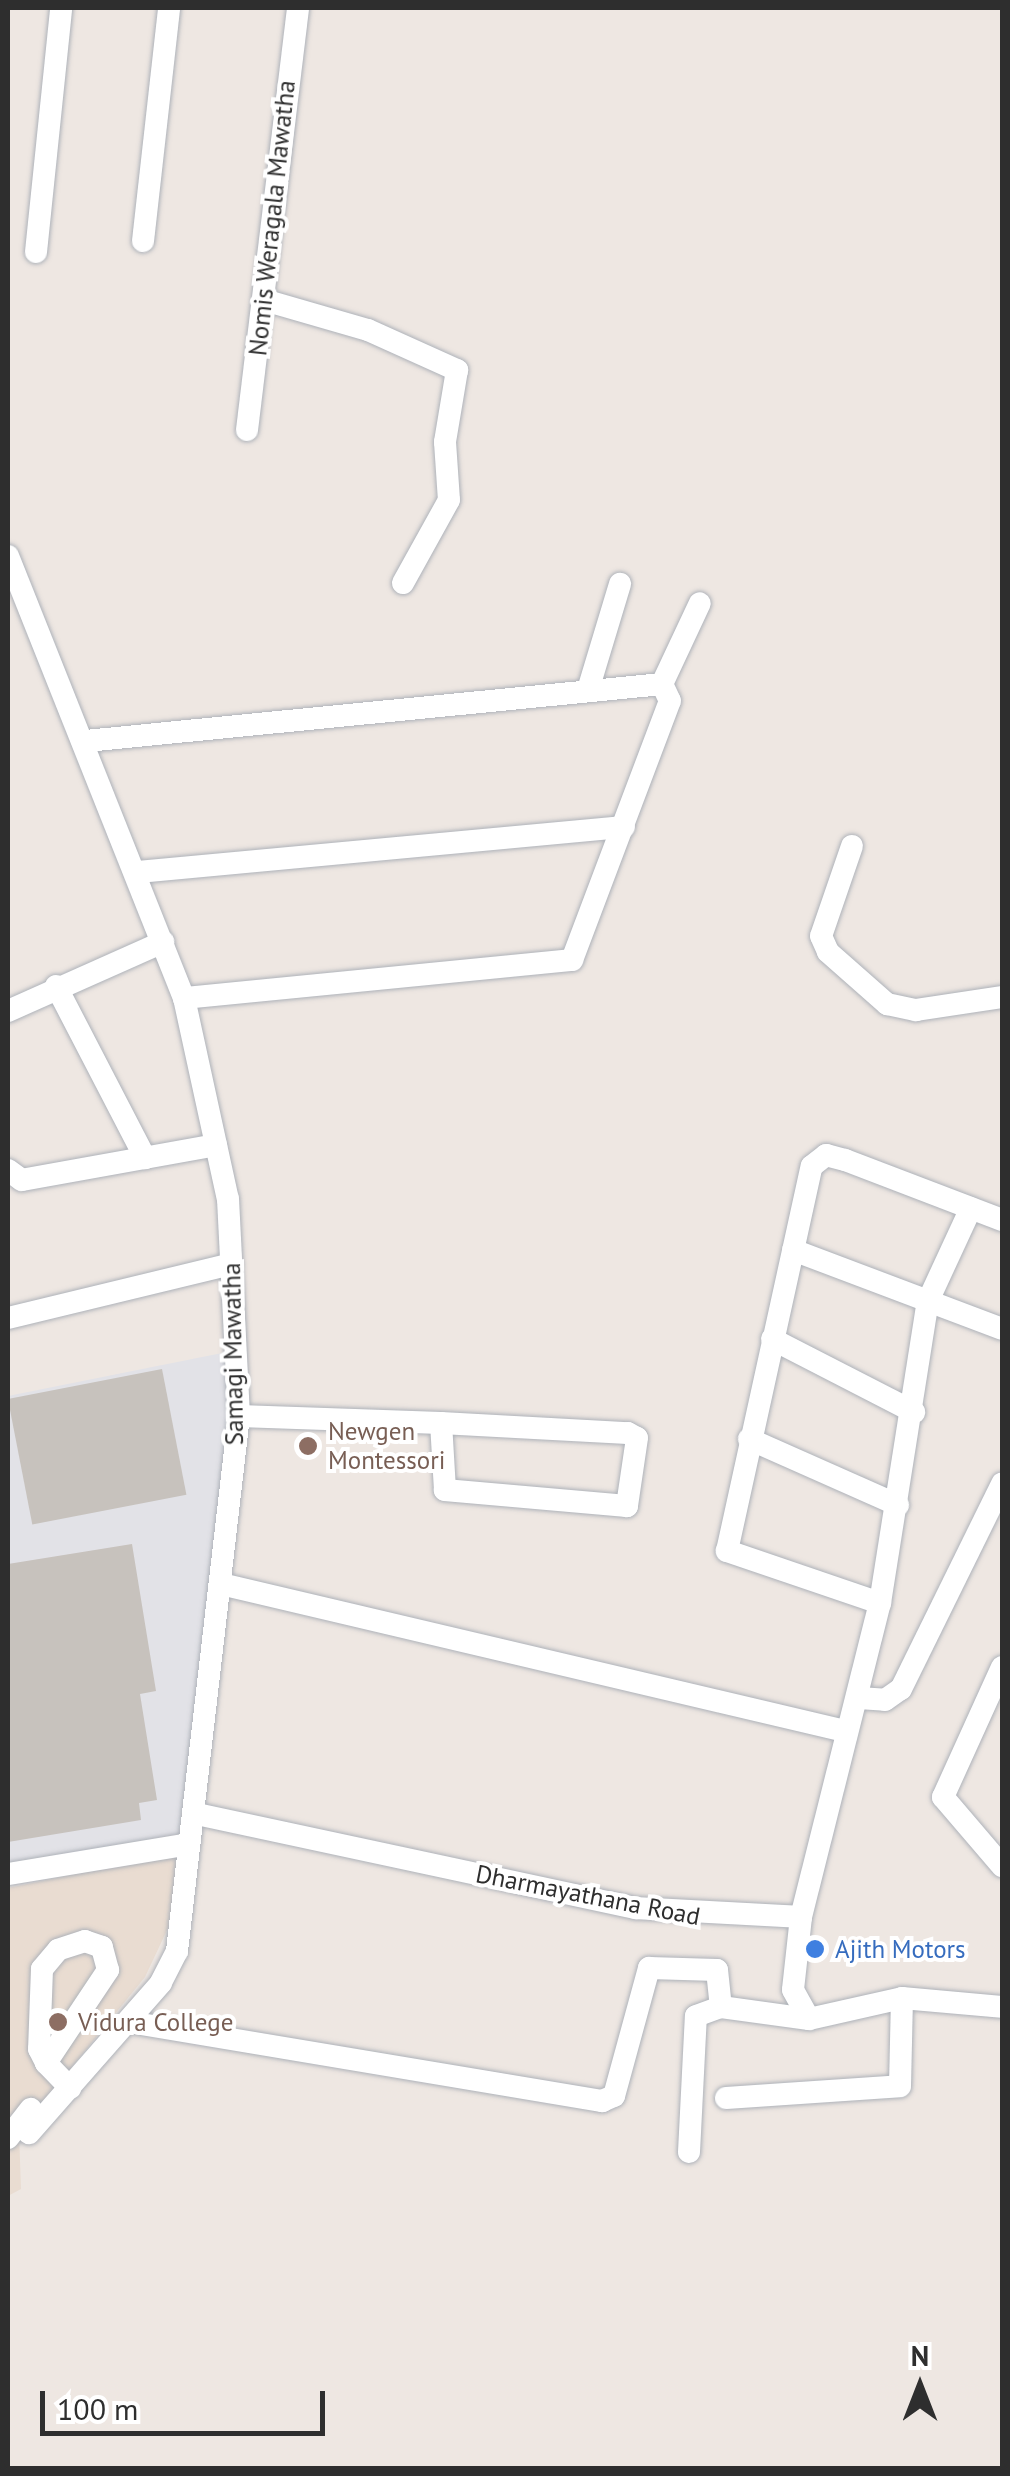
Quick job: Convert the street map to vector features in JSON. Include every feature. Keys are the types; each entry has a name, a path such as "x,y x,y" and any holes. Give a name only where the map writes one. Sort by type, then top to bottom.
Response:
{"street":[{"path":"36,252 62,8"},
{"path":"143,241 169,8"},
{"name":"Nomis Weragala Mawatha","path":"247,430 298,8"},
{"path":"264,300 368,330 457,370 445,442 450,500 402,582"},
{"name":"Samagi Mawatha","path":"8,556 138,872 184,998 216,1145 232,1264 240,1416 197,1814 188,1844 177,1951 129,2022 58,2076 18,2136"},
{"path":"588,690 620,584"},
{"path":"662,684 700,603"},
{"path":"86,742 662,684"},
{"path":"184,998 561,966 582,944 670,701 662,684"},
{"path":"138,872 624,827"},
{"path":"852,846 822,936 828,952 887,1004 916,1010 1002,997"},
{"path":"8,1012 56,986 164,942"},
{"path":"56,986 145,1158"},
{"path":"8,1170 22,1180 216,1145"},
{"path":"880,1603 726,1550 812,1166 826,1156 1002,1220"},
{"path":"810,2019 793,1990 801,1918 880,1603 914,1412 928,1300 971,1208"},
{"path":"793,1250 1002,1329"},
{"path":"8,1318 232,1264"},
{"path":"772,1339 914,1412"},
{"path":"240,1416 441,1423 637,1438 628,1506 456,1494 441,1476 441,1423"},
{"path":"749,1439 898,1506"},
{"path":"859,1698 885,1700 900,1689 1002,1484"},
{"path":"222,1584 845,1731"},
{"path":"1002,1667 943,1797 1002,1866"},
{"name":"Dharmayathana Road","path":"197,1814 636,1908 801,1918"},
{"path":"8,1874 188,1844"},
{"path":"84,1941 102,1947 108,1970 58,2076 42,1969 84,1941"},
{"path":"129,2022 602,2100 614,2096 649,1968 718,1970 721,2007"},
{"path":"726,2098 900,2086 902,1998"},
{"path":"689,2152 696,2016 721,2007 810,2019 902,1998 1002,2007"}],"shaded area":[{"path":"227,1352 230,1416 179,1834 8,1865 8,1396"},
{"name":"Vidura College","path":"179,1853 175,1913 145,1977 19,2132 21,2189 8,2196 8,1888"}],"building":[{"path":"162,1369 186,1495 32,1525 8,1399"},
{"path":"132,1544 156,1691 140,1694 157,1800 139,1803 141,1820 8,1842 8,1564"}],"place":[{"name":"Newgen Montessori","path":"308,1446"},
{"name":"Ajith Motors","path":"815,1949"},
{"name":"Vidura College","path":"58,2022"}]}
